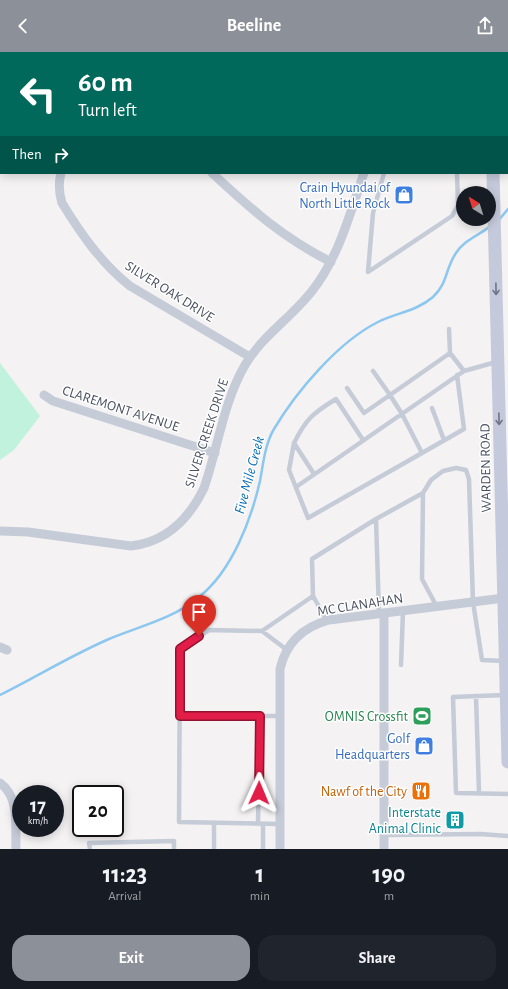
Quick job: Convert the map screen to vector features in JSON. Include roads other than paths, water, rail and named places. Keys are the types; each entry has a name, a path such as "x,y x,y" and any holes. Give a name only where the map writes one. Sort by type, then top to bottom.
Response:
{"main road":[{"name":"WARDEN ROAD","path":"494,174 507,668 508,762"},
{"path":"502,520 508,544"}],"street":[{"name":"SILVER OAK DRIVE","path":"61,174 59,193 62,203 103,262 114,273 130,286 250,357"},
{"path":"213,174 268,223 288,238 331,262"},
{"name":"SILVER CREEK DRIVE","path":"0,531 28,532 120,546 131,546 151,542 170,532 191,512 204,488 234,388 250,357 264,340 310,293 331,262 364,174"},
{"name":"CLAREMONT AVENUE","path":"44,395 53,401 215,453"},
{"name":"MC CLANAHAN","path":"280,849 280,669 287,650 299,634 313,626 327,621 504,598"},
{"path":"381,614 384,849"},
{"path":"3,786 14,801 16,849"}],"lane":[{"path":"384,174 373,213 368,272 452,216 458,205 457,174"},
{"path":"449,329 450,353 464,371"},
{"path":"347,388 364,414 450,353"},
{"path":"296,487 457,375 464,371 498,362"},
{"path":"373,371 402,414 422,453"},
{"path":"363,440 336,399 320,408 305,423 294,443 288,470 308,518 464,429 457,375"},
{"path":"432,408 444,440"},
{"path":"294,443 314,474"},
{"path":"327,621 313,596 312,559 423,493 431,480 443,471 456,468 466,470 469,479 473,602 482,660 507,668"},
{"path":"423,493 422,579 437,607"},
{"path":"376,520 381,614"},
{"path":"280,824 214,824 179,822 180,649 209,630 262,631 313,596"},
{"path":"401,665 403,611"},
{"path":"262,631 287,650"},
{"path":"507,695 453,697 456,793 508,794"},
{"path":"476,696 479,793"},
{"path":"180,716 279,716"},
{"path":"260,716 261,824 263,849"},
{"path":"214,824 214,849"},
{"path":"384,835 480,834 508,836"},
{"path":"90,849 90,842 174,841 174,849"}],"waterway":[{"name":"Five Mile Creek","path":"498,221 508,209"},
{"name":"Five Mile Creek","path":"0,695 95,645 167,617 189,605 211,586 221,573 238,544 256,496 268,441 274,429 294,399 319,369 348,342 378,322 420,306 433,297 438,292 444,281 452,259 459,249 467,241 489,227"}],"place":[{"name":"Crain Hyundai of North Little Rock","path":"404,195"},
{"name":"OMNIS Crossfit","path":"422,716"},
{"name":"Golf Headquarters","path":"424,746"},
{"name":"Nawf of the City","path":"421,791"},
{"name":"Interstate Animal Clinic","path":"455,820"}]}
